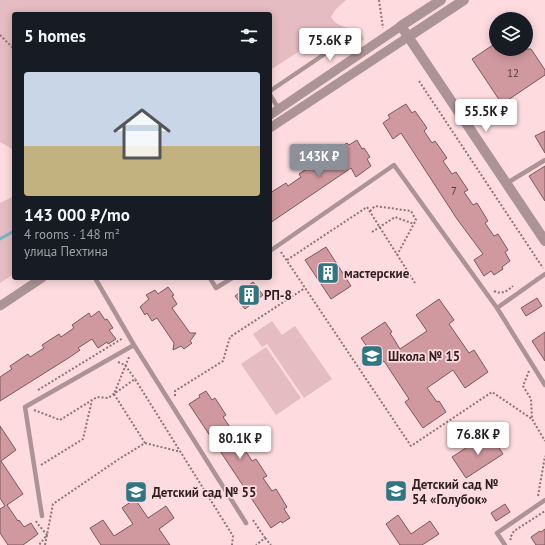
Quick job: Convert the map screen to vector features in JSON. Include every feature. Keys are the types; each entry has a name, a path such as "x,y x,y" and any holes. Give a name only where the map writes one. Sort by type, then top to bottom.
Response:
{"street":[{"path":"272,114 441,0"},
{"path":"272,127 464,0"},
{"path":"401,26 545,241"},
{"path":"0,302 29,280"},
{"path":"0,306 39,280"}],"lane":[{"path":"272,90 338,45"},
{"path":"272,98 279,109"},
{"path":"507,183 545,160"},
{"path":"272,250 394,165 497,308 545,385"},
{"path":"497,308 545,274"},
{"path":"96,280 134,345 246,523"},
{"path":"211,280 216,288 229,280"},
{"path":"42,516 25,407 134,345"},
{"path":"505,545 497,533 545,500"}],"path":[{"path":"379,0 382,26 386,37"},
{"path":"0,35 12,48"},
{"path":"419,80 545,271"},
{"path":"370,211 375,206 411,211 416,220 397,255"},
{"path":"287,260 367,207 414,284"},
{"path":"372,232 379,226 395,217 414,224"},
{"path":"277,246 411,446 492,392 532,418"},
{"path":"491,288 499,293 504,292 517,284"},
{"path":"174,401 175,391 223,360 230,337 305,288"},
{"path":"32,394 128,334"},
{"path":"114,394 129,357"},
{"path":"110,359 125,365 135,379 234,536 232,545"},
{"path":"532,363 523,386 531,399 532,418 545,441"},
{"path":"25,407 60,420 97,397 108,398 135,379"},
{"path":"114,394 145,443 182,452"},
{"path":"34,469 83,439 92,400"},
{"path":"45,545 53,504 145,443"},
{"path":"539,504 537,501 545,456"},
{"path":"513,545 510,538 514,531 545,511"},
{"path":"35,517 37,523 47,535"},
{"path":"252,519 271,545"},
{"path":"39,545 47,535"},
{"path":"256,545 265,538"}],"shaded area":[{"path":"0,0 346,0 335,10 331,17 336,23 360,32 364,39 352,51 346,45 341,35 334,32 328,33 272,69 272,12 12,12 12,149 0,142"},
{"path":"12,197 12,275 0,283 0,203"},
{"path":"272,321 282,335 295,326 332,379 304,398 267,344 262,347 253,334"},
{"path":"266,347 301,398 276,415 241,364"}],"building":[{"path":"489,48 489,56 533,56 533,52 545,70 545,75 502,104 472,59"},
{"path":"406,104 412,113 415,111 427,128 424,131 432,143 435,141 447,158 443,161 452,174 456,172 468,190 464,192 473,205 477,203 488,221 485,223 494,236 498,234 508,250 505,252 510,261 502,267 503,269 494,275 491,271 484,276 474,260 483,254 457,219 401,133 393,139 383,123 390,118 388,115"},
{"path":"545,131 545,153 535,136"},
{"path":"357,140 362,149 364,148 370,157 367,159 371,166 356,177 351,168 272,222 272,192 286,183 288,186 301,177 299,174 317,162 319,166 331,157 329,154 347,143 349,145"},
{"path":"545,166 545,201 529,176"},
{"name":"мастерские","path":"326,247 351,286 331,299 305,260"},
{"name":"РП-8","path":"253,282 263,295 245,309 235,296"},
{"path":"168,287 174,295 172,296 177,304 172,308 190,333 196,333 190,341 192,343 184,349 181,346 173,350 174,343 157,318 152,321 147,313 145,315 140,307 149,299 146,295 155,290 158,294"},
{"path":"537,298 542,306 526,316 521,308"},
{"path":"439,299 454,320 449,324 469,353 474,350 488,372 465,388 453,370 427,388 437,402 439,401 446,412 423,428 405,402 409,399 384,361 379,364 361,338 385,322 392,332 390,333 400,349 427,331 416,315"},
{"path":"99,311 113,328 109,330 116,339 108,344 107,342 98,348 92,339 78,348 80,350 70,357 0,401 0,377 12,369 10,366 28,354 30,357 44,348 42,345 59,334 61,337 74,328 72,325 89,313 91,317"},
{"path":"545,332 545,361 532,341"},
{"path":"206,391 212,400 215,398 226,415 223,417 232,430 235,428 246,445 243,447 252,461 256,459 267,476 263,478 272,491 276,489 287,507 284,509 290,518 282,523 281,521 271,528 189,404"},
{"path":"0,426 16,450 1,461 23,494 7,505 24,527 31,523 38,534 23,545 8,545 0,533 0,509 5,506 0,498"},
{"path":"489,433 503,454 466,478 452,457"},
{"path":"135,499 148,518 166,506 174,518 159,529 170,545 101,545 90,528 103,520 114,536 133,524 122,508"},
{"path":"505,504 510,512 496,521 491,513"},
{"path":"398,515 411,534 430,521 439,534 422,545 400,545 386,524"},
{"path":"545,529 545,545 536,545 531,537"}],"waterway":[{"path":"0,239 12,232"}],"place":[{"name":"мастерские","path":"328,273"},
{"name":"РП-8","path":"249,295"},
{"name":"Школа № 15","path":"372,356"},
{"name":"Детский сад № 54 «Голубок»","path":"396,491"},
{"name":"Детский сад № 55","path":"136,492"}]}
